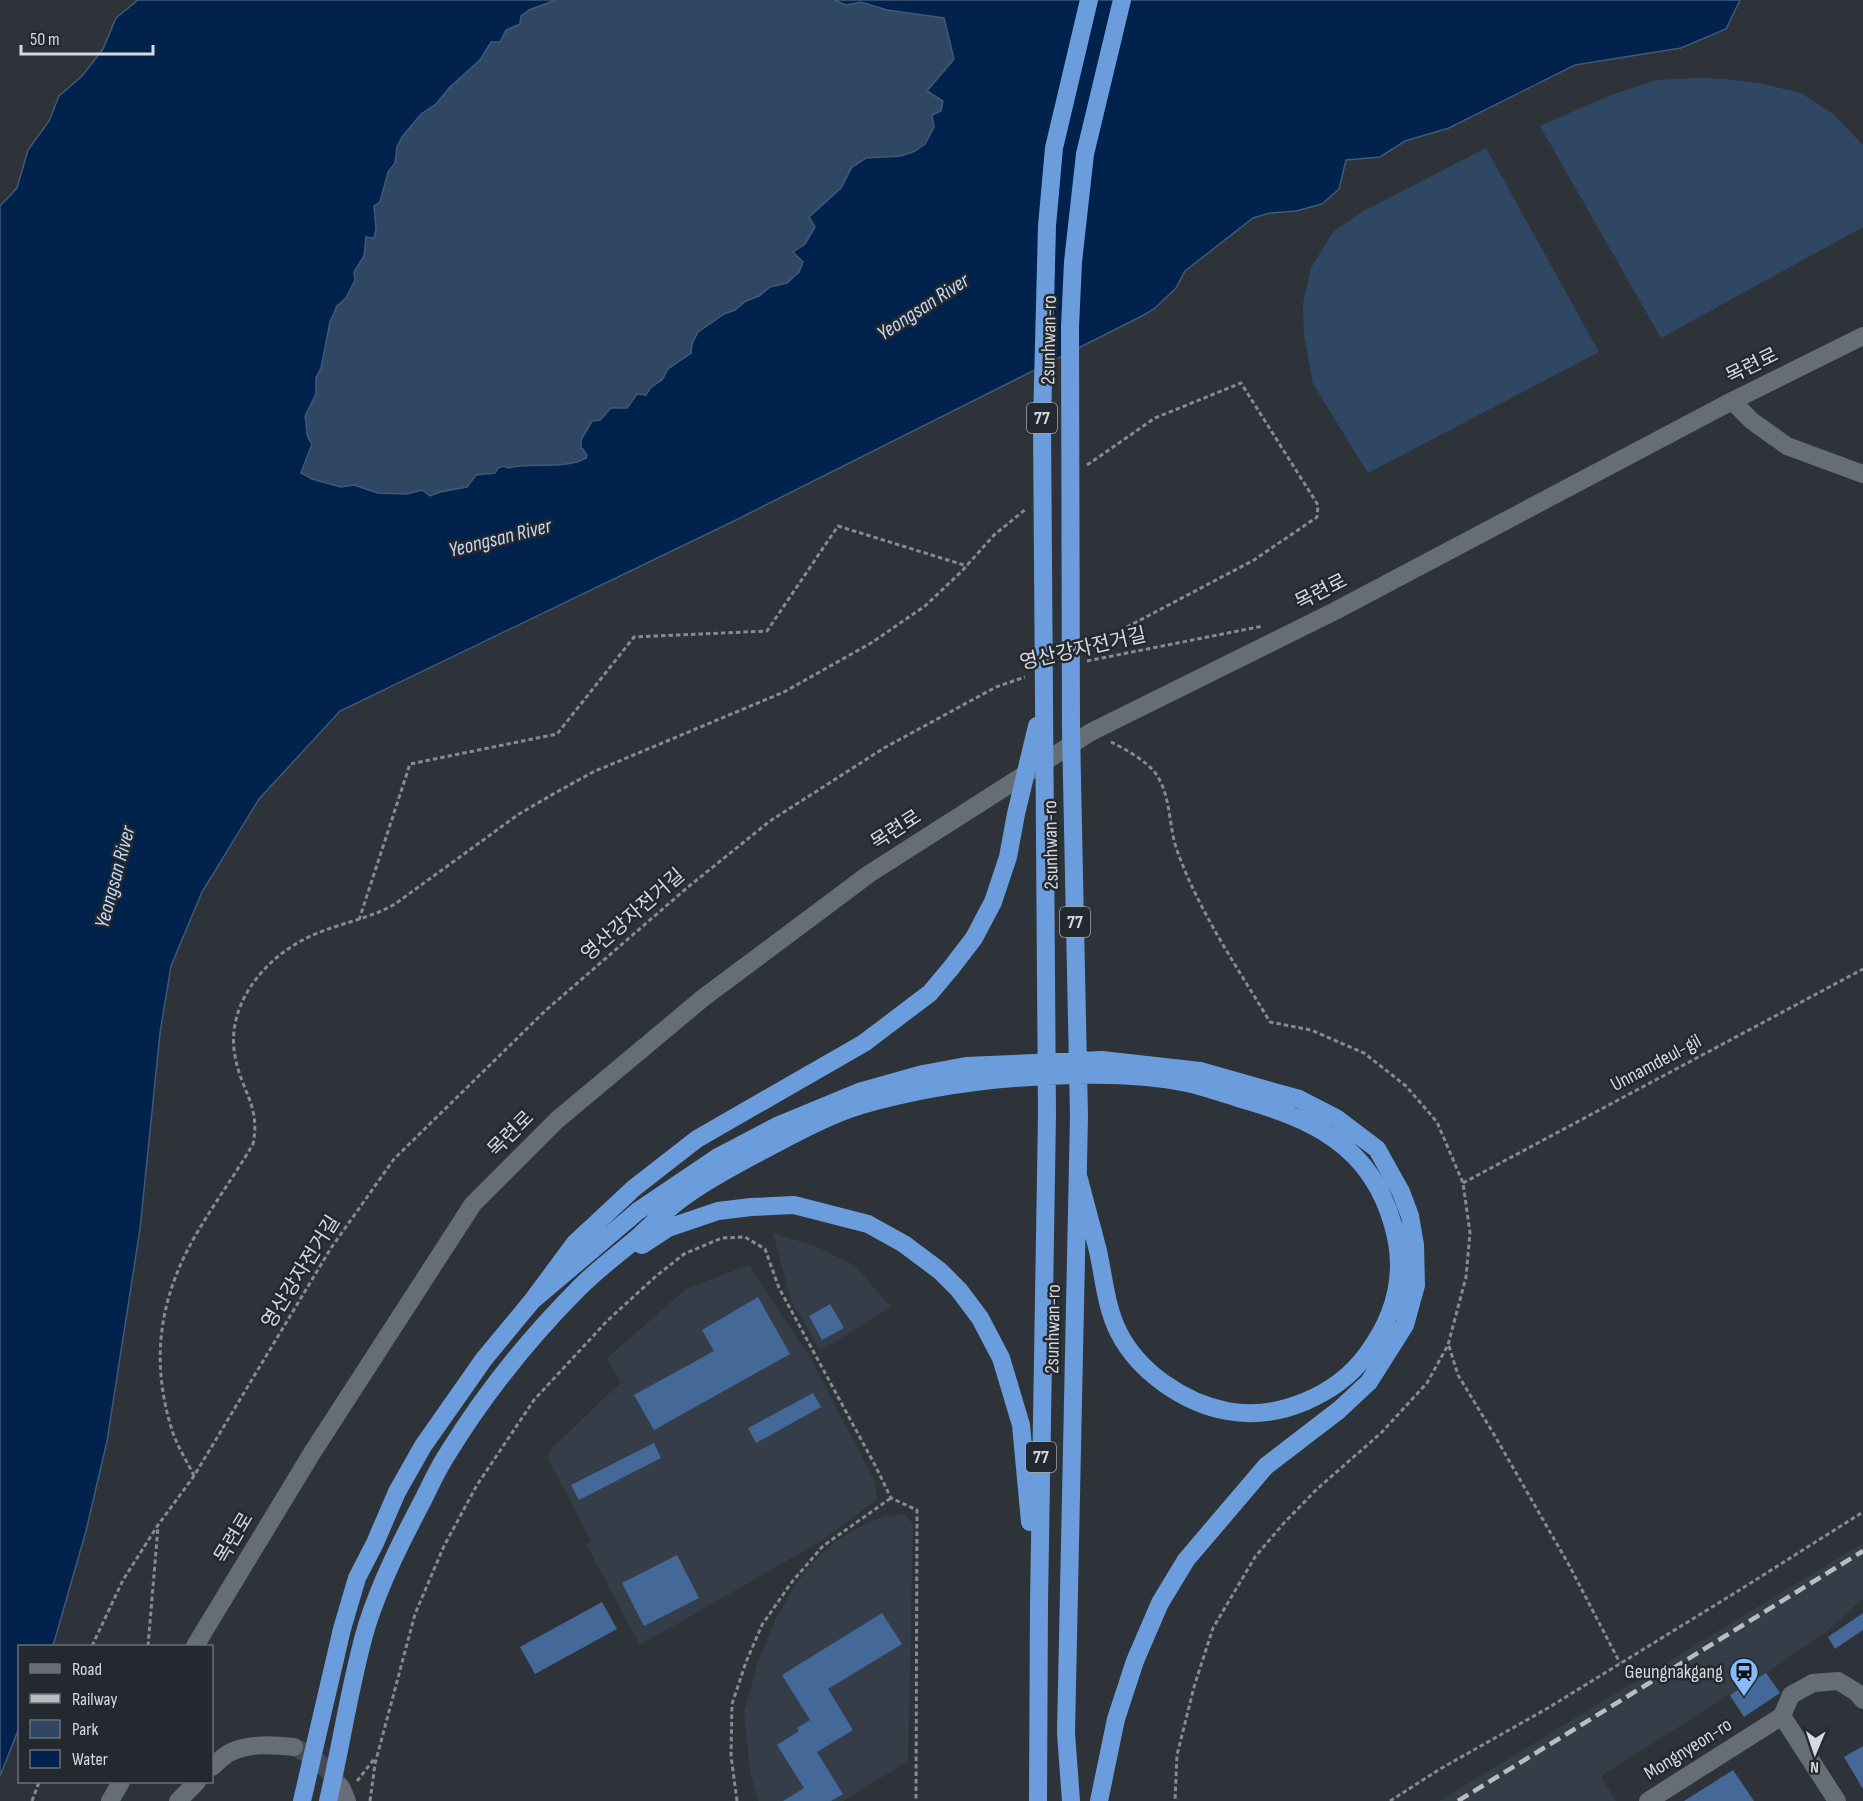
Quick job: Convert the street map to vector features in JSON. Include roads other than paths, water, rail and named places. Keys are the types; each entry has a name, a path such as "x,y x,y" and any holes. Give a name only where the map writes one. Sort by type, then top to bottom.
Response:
{"highway":[{"name":"2sunhwan-ro","path":"1038,1801 1047,1114 1041,423 1047,226 1054,148 1089,0"},
{"name":"2sunhwan-ro","path":"1071,1801 1066,1721 1079,1116 1073,813 1070,327 1073,262 1085,154 1122,0"},
{"path":"302,1801 342,1629 357,1578 397,1492 423,1446 484,1359 532,1301 575,1243 634,1188 697,1139 864,1042 930,993 974,938 993,902 1008,857 1044,699"},
{"path":"532,1301 639,1211 718,1158 768,1130 859,1092 923,1074 966,1066 1102,1060 1200,1071 1299,1099 1336,1118 1377,1149 1401,1192 1410,1216 1415,1245 1416,1285 1406,1325 1369,1382 1339,1410 1266,1466 1186,1560 1160,1603 1135,1661 1116,1719 1098,1801"},
{"path":"328,1801 368,1621 394,1555 447,1454 504,1372 581,1286 685,1196 808,1127 860,1106 951,1084 1002,1078 1114,1074 1185,1083 1294,1114 1330,1135 1359,1158 1380,1189 1397,1240 1398,1287 1394,1306 1380,1338 1356,1369 1324,1392 1296,1405 1269,1411 1244,1412 1226,1411 1192,1400 1164,1384 1140,1363 1118,1332 1104,1290 1099,1253 1079,1179"},
{"path":"581,1286 668,1228 718,1212 752,1207 794,1205 830,1213 868,1224 904,1244 940,1271 959,1290 980,1318 1001,1358 1020,1425 1039,1603"}],"street":[{"name":"목련로","path":"196,1645 312,1453 473,1204 557,1120 703,998 869,874 1091,732 1335,611 1732,401 1863,336"},
{"path":"1732,401 1752,421 1787,446 1863,474"},
{"name":"Mongnyeon-ro","path":"1648,1801 1782,1716 1791,1695 1813,1683 1838,1681 1856,1692 1863,1700"},
{"path":"1782,1716 1837,1801"},
{"path":"213,1766 231,1752 251,1746 272,1744 294,1747"},
{"path":"110,1801 120,1783"},
{"path":"178,1801 196,1783"}],"water":[{"name":"Yeongsan River","path":"138,0 556,0 529,10 521,16 520,24 506,30 500,42 491,42 480,60 450,87 436,104 421,114 402,137 397,147 395,163 388,172 380,202 374,206 376,229 374,238 366,237 364,256 354,272 355,280 346,298 337,306 330,322 321,368 316,378 316,394 305,416 307,434 312,444 301,473 312,479 341,487 354,485 378,493 407,494 422,490 430,496 467,487 476,475 495,473 498,468 504,466 508,468 558,465 578,462 586,458 587,455 581,447 581,440 592,421 600,420 611,408 627,408 637,394 646,395 651,387 662,380 668,369 691,353 692,344 698,332 746,301 759,296 770,287 787,283 799,272 803,262 793,252 805,244 815,227 809,217 841,188 852,167 866,158 901,156 925,144 934,127 932,115 941,111 943,101 927,91 954,59 944,18 887,10 861,2 846,5 834,0 1740,0 1726,29 1681,48 1575,65 1449,128 1405,141 1380,157 1346,160 1339,189 1322,204 1253,218 1185,271 1176,288 1154,309 1142,316 732,522 340,711 259,799 202,892 171,966 160,1033 140,1229 107,1441 86,1531 53,1645 18,1645 18,1731 0,1776 0,206 17,188 28,150 49,121 59,96 82,76 103,49 116,18"}],"tunnel":[{"path":"294,1747 320,1763 340,1786"}],"railway":[{"path":"1458,1801 1863,1551"}],"place":[{"name":"Geungnakgang","path":"1744,1698"}]}
